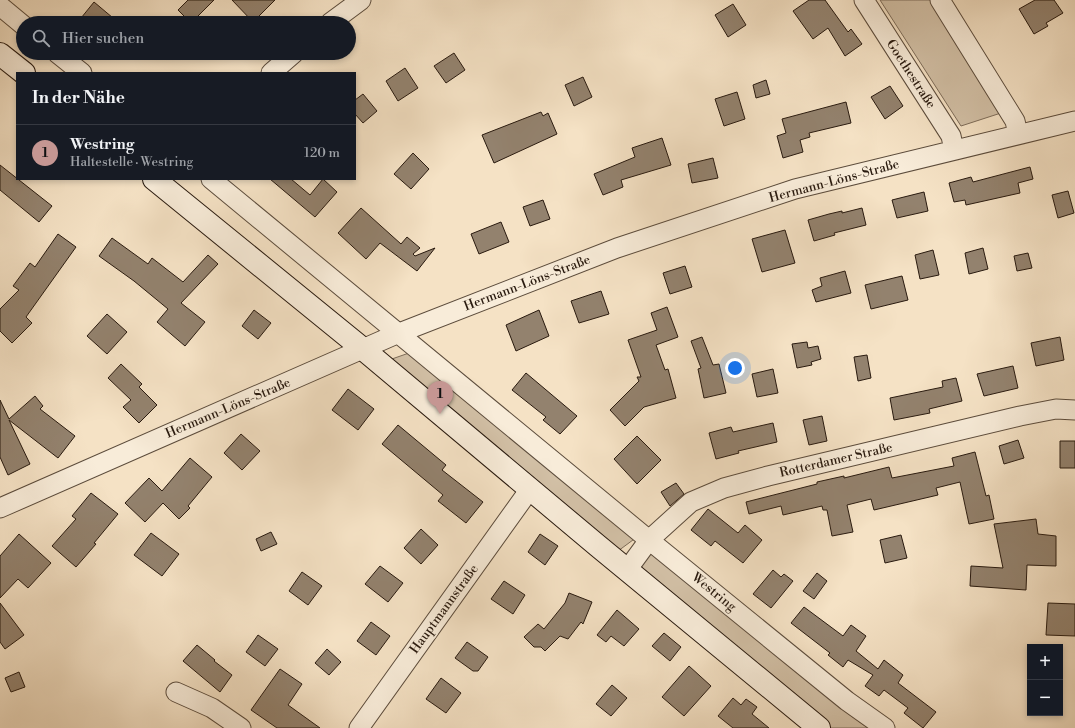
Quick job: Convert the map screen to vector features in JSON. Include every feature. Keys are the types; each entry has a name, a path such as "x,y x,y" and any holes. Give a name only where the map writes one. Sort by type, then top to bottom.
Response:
{"street":[{"path":"340,16 362,0"},
{"name":"Goethestraße","path":"864,0 950,136 954,150"},
{"path":"940,0 1015,121 1018,134"},
{"path":"0,6 16,19"},
{"path":"0,54 23,72"},
{"path":"66,60 81,72"},
{"path":"272,72 286,60"},
{"name":"Hermann-Löns-Straße","path":"0,508 399,333 617,248 795,189 1075,121"},
{"name":"Westring","path":"212,180 649,540 847,701 885,728"},
{"path":"162,181 627,570 819,728"},
{"name":"Rotterdamer Straße","path":"627,570 649,540 691,502 724,488 768,476 1020,416 1056,409 1075,410"},
{"name":"Hauptmannstraße","path":"358,728 530,489"},
{"path":"176,692 212,708 241,728"}],"shaded area":[{"path":"880,0 932,0 1004,112 961,126"},
{"path":"409,353 637,537 618,551 389,360"},
{"path":"652,551 846,712 868,728 830,728 638,567"}],"building":[{"path":"188,0 214,0 198,16 184,16 178,10"},
{"path":"232,0 275,0 259,16 247,16"},
{"path":"809,0 825,0 848,32 851,29 862,44 845,56 828,28 813,39 793,11"},
{"path":"1035,0 1054,0 1063,13 1046,23 1048,26 1034,34 1019,9"},
{"path":"94,2 111,16 83,16"},
{"path":"733,4 746,25 728,37 715,15"},
{"path":"454,53 465,70 446,83 434,66"},
{"path":"405,68 418,88 398,101 386,81"},
{"path":"583,77 592,97 574,106 565,85"},
{"path":"766,80 770,94 756,98 753,85"},
{"path":"890,86 903,106 885,119 871,97"},
{"path":"737,92 745,119 724,126 715,99"},
{"path":"363,94 377,111 363,123 356,115 356,99"},
{"path":"846,102 851,123 809,133 810,137 800,140 803,152 783,158 777,136 786,133 782,119"},
{"path":"541,112 543,116 548,113 557,134 494,163 482,135"},
{"path":"662,138 671,165 621,180 623,187 603,195 594,174 635,157 632,148"},
{"path":"413,153 429,169 411,189 394,174"},
{"path":"713,158 718,178 692,183 688,164"},
{"path":"0,165 16,178 16,180 19,180 52,206 39,222 0,190"},
{"path":"1030,167 1033,179 1018,183 1020,193 966,205 965,200 954,202 949,183 971,177 973,182"},
{"path":"271,180 292,180 310,195 322,180 324,180 337,192 315,217"},
{"path":"1068,191 1074,213 1058,218 1052,195"},
{"path":"924,192 928,211 897,218 892,200"},
{"path":"543,200 550,219 530,226 523,207"},
{"path":"361,208 401,244 407,237 420,248 413,254 415,256 435,248 417,271 380,243 366,259 338,233"},
{"path":"862,208 866,225 834,233 835,235 814,241 808,220 842,211 842,213"},
{"path":"501,222 509,242 479,254 471,234"},
{"path":"785,230 795,263 762,272 752,239"},
{"path":"58,234 76,247 26,317 32,323 12,343 0,331 0,309 19,290 13,286 30,263 35,267"},
{"path":"112,238 148,264 152,258 183,282 208,255 218,264 181,303 205,322 185,346 157,322 168,309 134,281 99,256"},
{"path":"983,248 988,269 969,274 965,253"},
{"path":"933,250 939,275 920,279 915,255"},
{"path":"1028,253 1032,268 1017,271 1014,256"},
{"path":"685,266 692,287 670,294 663,273"},
{"path":"845,271 851,293 816,302 812,290 822,286 820,278"},
{"path":"902,276 908,300 871,309 865,285"},
{"path":"601,291 609,314 579,323 571,301"},
{"path":"667,307 678,337 656,345 665,370 668,369 676,398 644,407 625,426 610,410 639,381 637,377 641,377 628,340 657,330 651,313"},
{"path":"254,310 271,323 258,339 242,326"},
{"path":"539,310 549,336 516,351 506,325"},
{"path":"107,314 127,332 107,354 87,336"},
{"path":"702,337 713,365 719,364 726,393 704,398 698,369 701,368 691,341"},
{"path":"1060,337 1064,360 1036,366 1031,343"},
{"path":"807,342 808,348 818,346 821,359 811,362 812,365 797,368 792,344"},
{"path":"867,355 871,378 858,381 854,357"},
{"path":"121,364 142,384 139,387 157,405 139,423 123,407 131,400 108,378"},
{"path":"1013,366 1018,388 984,396 977,374"},
{"path":"773,369 778,393 757,397 752,374"},
{"path":"526,373 577,416 560,434 543,420 546,417 512,390"},
{"path":"956,378 962,401 929,409 930,413 894,420 890,398 943,387 942,381"},
{"path":"348,389 374,409 358,430 332,410"},
{"path":"35,396 43,406 40,409 75,436 58,458 9,420 30,464 8,475 0,457 0,400 9,419"},
{"path":"822,416 827,441 809,445 803,420"},
{"path":"773,423 777,442 738,451 739,453 716,459 709,433 731,427 733,432"},
{"path":"398,425 446,465 442,470 483,502 466,523 438,501 443,495 382,444"},
{"path":"241,434 260,451 242,470 224,453"},
{"path":"637,436 661,460 637,484 614,459"},
{"path":"1018,440 1024,458 1004,464 999,446"},
{"path":"1060,441 1075,441 1075,468 1060,468"},
{"path":"975,452 986,496 989,495 994,519 969,524 960,482 936,488 938,495 874,510 871,499 847,505 853,532 832,536 827,510 823,510 822,506 783,515 781,506 749,514 746,502 817,484 817,482 844,476 844,478 889,467 892,478 954,466 952,458"},
{"path":"190,458 212,477 188,506 190,508 179,519 163,503 145,522 125,503 149,478 162,491"},
{"path":"676,483 684,494 670,506 661,492"},
{"path":"91,493 118,514 94,543 96,544 76,567 52,546 76,519 72,516"},
{"path":"708,509 738,533 745,525 762,540 743,563 715,541 711,546 691,530"},
{"path":"1036,519 1038,534 1056,536 1056,566 1027,565 1026,590 970,586 971,566 1003,568 994,524"},
{"path":"421,529 438,545 421,564 404,548"},
{"path":"271,532 277,544 261,551 256,539"},
{"path":"151,533 179,554 162,576 134,555"},
{"path":"19,534 51,563 28,588 18,579 0,598 0,556"},
{"path":"540,534 558,546 545,565 528,552"},
{"path":"901,535 907,558 885,563 880,540"},
{"path":"380,566 403,583 388,602 365,584"},
{"path":"773,570 781,577 784,574 793,581 771,608 753,594"},
{"path":"302,572 322,586 308,605 289,591"},
{"path":"817,573 827,581 814,599 803,591"},
{"path":"504,581 525,595 513,614 491,599"},
{"path":"569,593 592,602 583,624 581,622 568,639 560,636 545,651 541,647 534,647 524,637 538,624 544,629 565,603"},
{"path":"0,603 24,635 5,649 0,642"},
{"path":"1048,603 1075,604 1075,636 1046,635"},
{"path":"804,607 843,636 851,625 866,636 856,651 878,669 884,660 903,675 898,683 936,712 923,728 904,713 908,708 884,690 879,696 865,686 873,675 848,660 843,667 828,655 830,653 791,623"},
{"path":"617,610 639,629 624,646 611,636 606,642 597,635"},
{"path":"371,622 390,636 376,655 357,641"},
{"path":"664,633 681,647 670,661 652,646"},
{"path":"258,635 278,649 265,666 246,652"},
{"path":"467,642 488,657 478,671 473,671 455,658"},
{"path":"197,645 232,675 220,692 183,661"},
{"path":"327,649 341,662 329,675 315,663"},
{"path":"689,666 711,686 684,716 662,697"},
{"path":"280,669 302,684 288,705 320,728 277,728 251,710"},
{"path":"19,672 25,687 11,692 5,678"},
{"path":"441,678 461,693 446,713 426,699"},
{"path":"612,685 627,698 611,716 596,704"},
{"path":"733,698 741,705 746,699 757,707 752,714 769,728 733,728 718,716"}],"place":[{"name":"Westring","path":"440,414"}]}
